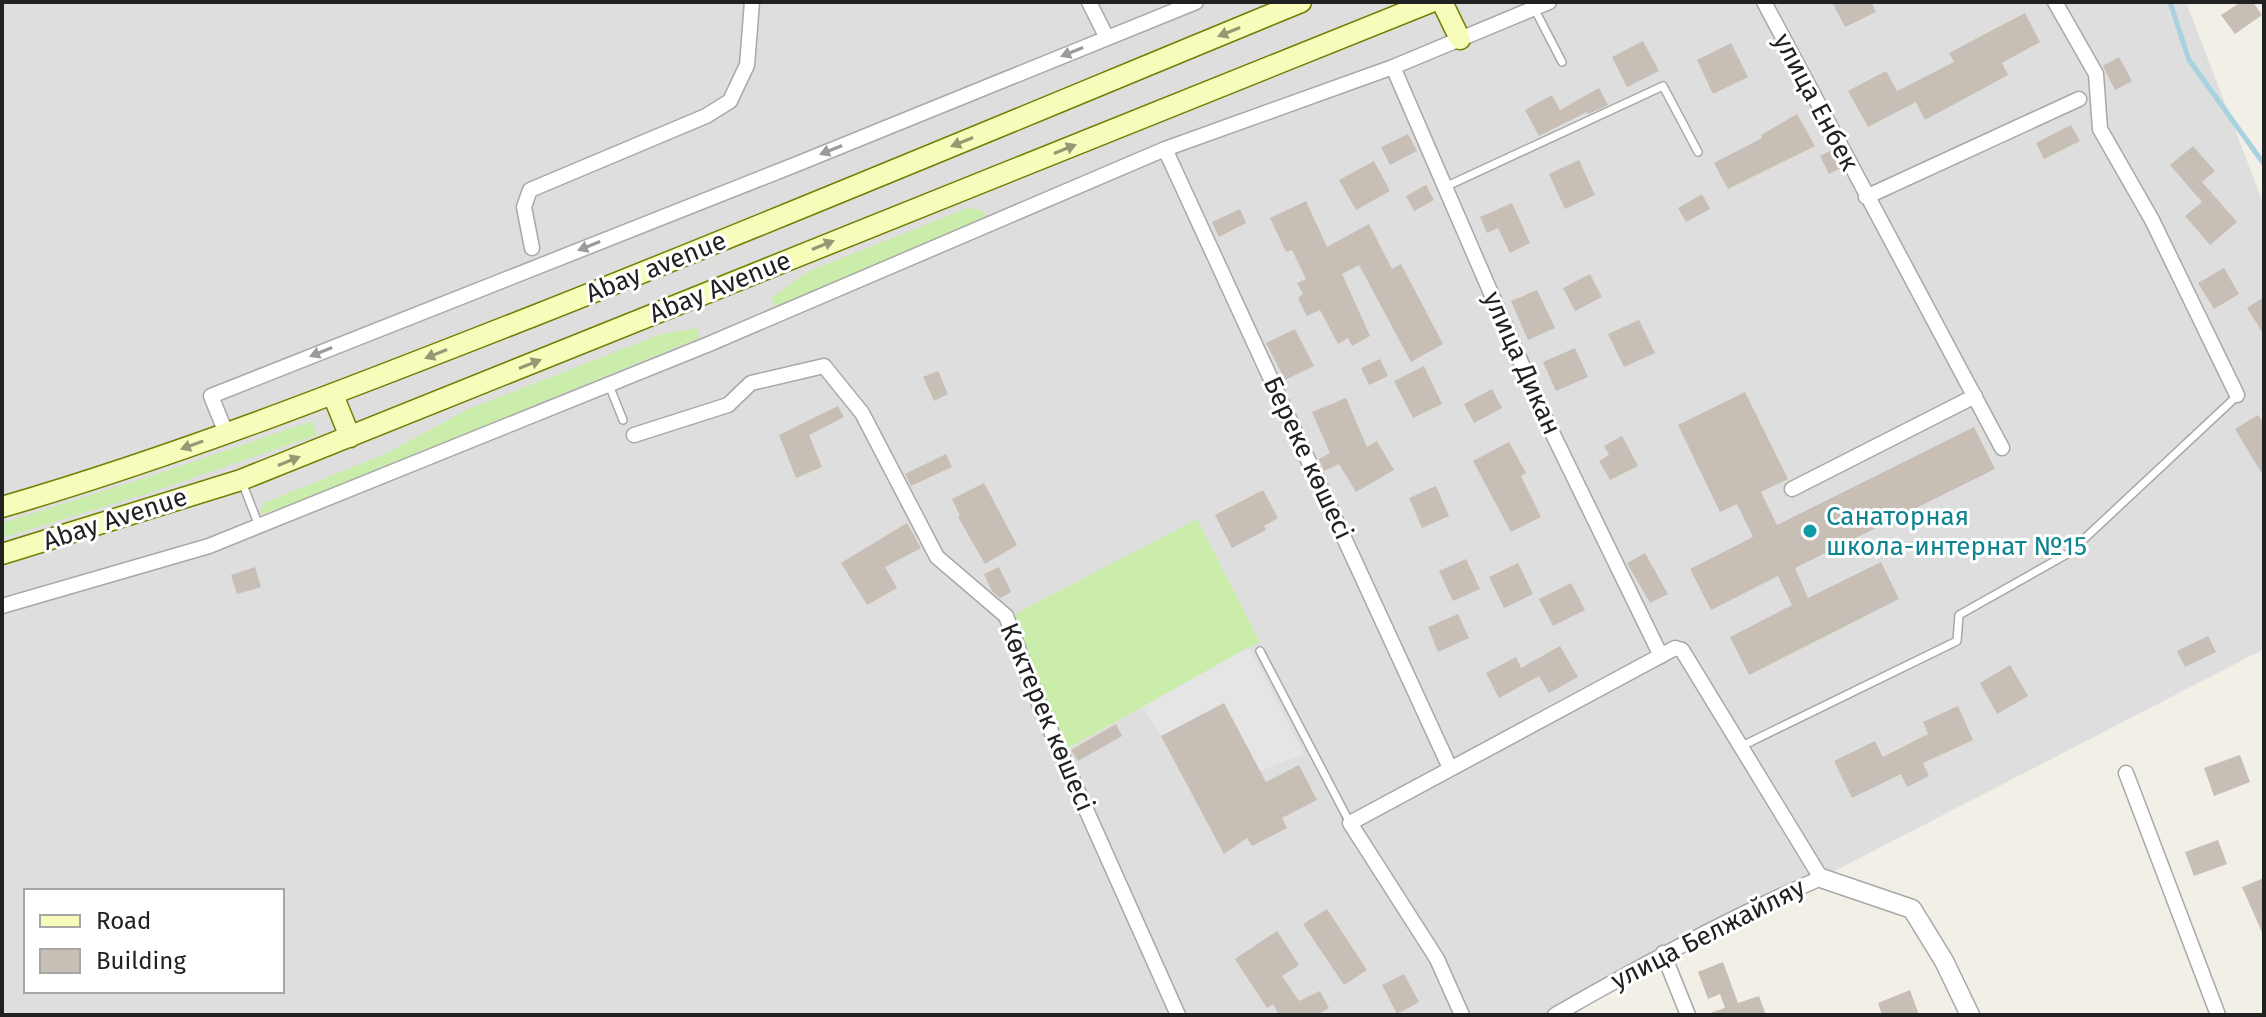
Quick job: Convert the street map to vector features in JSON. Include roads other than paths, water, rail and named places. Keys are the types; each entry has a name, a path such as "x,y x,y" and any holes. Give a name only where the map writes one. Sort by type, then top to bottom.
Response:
{"main road":[{"name":"Abay avenue","path":"3,507 146,462 333,395 724,241 1301,2"},
{"name":"Abay Avenue","path":"7,553 241,480 1431,2"},
{"path":"1442,2 1460,39"},
{"path":"333,395 350,437"}],"street":[{"path":"532,248 524,207 530,190 706,116 730,101 747,65 752,2"},
{"path":"1089,2 1107,38"},
{"path":"226,433 211,396 1196,2"},
{"path":"2,606 209,546 609,385 1165,149 1393,67 1549,2"},
{"name":"улица Енбек","path":"1764,2 2002,448"},
{"path":"2055,2 2096,74 2100,129 2152,220 2237,395"},
{"name":"улица Дикан","path":"1393,67 1546,420 1661,656"},
{"path":"1868,199 2079,99"},
{"name":"Береке көшесі","path":"1165,149 1450,768"},
{"name":"Көктерек көшесі","path":"634,435 728,405 751,383 824,366 862,413 937,557 1006,616 1041,709 1178,1015"},
{"path":"1792,489 1975,396"},
{"path":"1462,1015 1437,959 1350,823 1675,648 1687,654 1821,878 1912,909 1944,961 1970,1015"},
{"path":"2126,773 2218,1015"},
{"name":"улица Белжайляу","path":"1555,1015 1663,953 1755,906 1821,878"},
{"path":"1663,953 1688,1015"}],"lane":[{"path":"1534,8 1562,62"},
{"path":"1445,187 1663,86 1698,152"},
{"path":"609,385 623,420"},
{"path":"1742,746 1957,641 1959,615 2069,553 2237,395"},
{"path":"241,480 259,526"},
{"path":"1260,651 1350,823"}],"waterway":[{"path":"2170,2 2189,60 2264,164"}],"place":[{"name":"Санаторная школа-интернат №15","path":"1810,531"}]}
